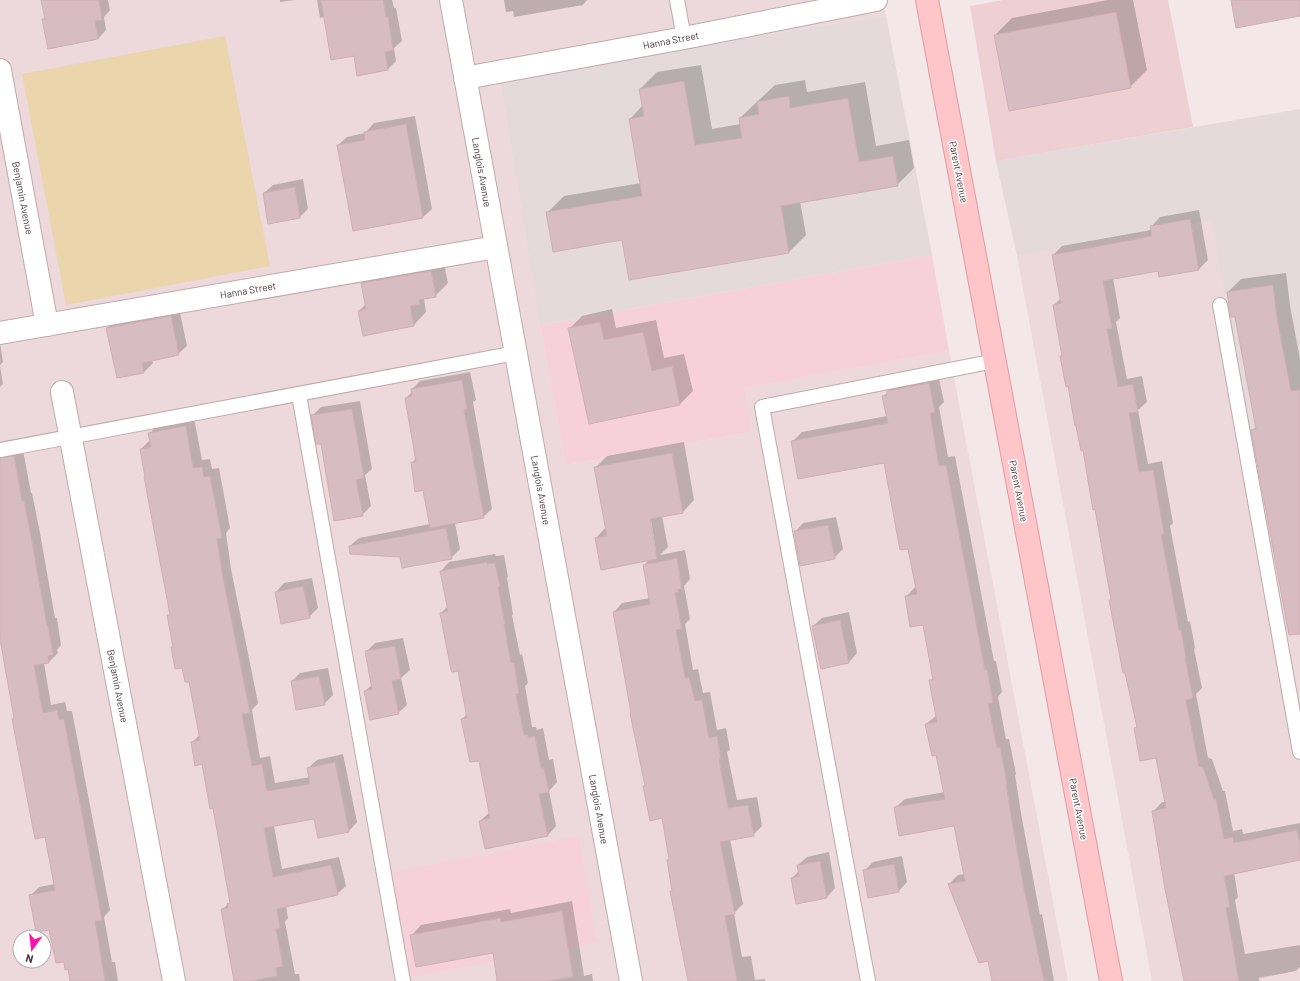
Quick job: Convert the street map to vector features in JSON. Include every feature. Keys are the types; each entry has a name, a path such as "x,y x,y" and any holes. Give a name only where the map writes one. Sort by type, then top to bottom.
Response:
{"street":[{"name":"Langlois Avenue","path":"451,0 631,981"},
{"name":"Hanna Street","path":"465,78 684,38 876,0"},
{"name":"Parent Avenue","path":"927,0 1112,981"},
{"name":"Benjamin Avenue","path":"0,70 8,161 47,325"},
{"name":"Hanna Street","path":"0,333 496,247"},
{"name":"Benjamin Avenue","path":"62,392 174,981"}],"lane":[{"path":"676,0 684,38"},
{"path":"1220,305 1300,752"},
{"path":"0,450 516,353"},
{"path":"868,981 762,407 995,361"},
{"path":"299,395 403,981"}],"shaded area":[{"path":"0,0 883,0 886,16 499,77 540,325 566,465 751,432 743,388 949,351 1068,981 0,981"},
{"path":"1003,0 1168,0 1193,127 996,161 970,6"},
{"path":"886,16 932,255 540,325 499,77"},
{"path":"225,36 270,266 66,305 22,74"},
{"path":"1300,109 1300,564 1270,570 1212,221 1017,256 996,161"},
{"path":"1212,221 1270,569 1300,564 1300,981 1152,981 1017,256"},
{"path":"932,255 949,351 744,388 751,432 566,465 540,325"},
{"path":"579,836 597,942 407,978 389,873"}],"building":[{"path":"41,0 99,0 102,20 95,21 98,39 48,49 42,19 45,19"},
{"path":"321,0 383,0 386,17 388,16 393,50 385,52 388,70 357,76 354,56 331,60"},
{"path":"1231,0 1300,0 1300,16 1236,28"},
{"path":"1116,12 1131,88 1009,111 994,35"},
{"path":"684,81 695,145 742,138 739,118 759,114 757,102 789,96 790,108 848,98 859,162 893,156 898,186 781,206 789,253 629,280 622,240 553,252 546,212 642,196 629,119 644,116 639,89"},
{"path":"406,124 423,218 353,231 337,145 365,140 364,132"},
{"path":"295,187 300,218 268,224 263,193"},
{"path":"1190,219 1199,270 1159,277 1158,271 1103,281 1112,328 1107,329 1118,387 1133,384 1138,412 1129,413 1139,472 1153,470 1164,534 1161,534 1179,630 1181,630 1193,698 1186,700 1199,767 1203,767 1214,800 1216,799 1224,839 1233,837 1234,843 1297,830 1300,844 1300,860 1224,876 1230,907 1226,908 1239,981 1184,981 1165,889 1152,811 1166,808 1156,758 1140,761 1134,728 1137,727 1125,673 1123,673 1109,600 1111,600 1095,509 1093,510 1083,450 1081,451 1075,426 1068,386 1066,387 1053,305 1061,303 1052,255 1152,236 1150,226"},
{"path":"431,271 436,297 419,300 420,304 410,306 414,326 363,336 358,311 366,309 361,283"},
{"path":"1273,285 1277,319 1291,391 1300,390 1300,634 1289,635 1251,430 1256,429 1235,317 1231,317 1227,292"},
{"path":"171,316 179,355 142,363 144,373 117,378 106,328"},
{"path":"600,322 604,340 643,332 652,371 672,366 680,405 589,424 568,328"},
{"path":"462,380 467,409 464,410 484,518 430,528 423,490 415,492 411,462 416,462 405,398 412,396 411,389"},
{"path":"929,383 935,412 930,413 939,466 946,465 985,670 987,669 993,703 988,703 997,748 1000,747 1024,889 1044,981 992,981 988,961 979,963 948,884 965,881 954,826 899,836 894,807 945,799 936,755 932,756 925,724 937,722 929,680 933,680 923,625 910,627 905,596 917,594 908,549 900,550 884,463 798,479 791,441 888,423 882,396 887,395 887,391"},
{"path":"352,409 364,478 356,480 363,516 334,521 321,444 316,444 311,415"},
{"path":"186,426 193,468 202,467 204,477 210,476 222,538 217,539 223,578 250,713 242,714 252,766 262,764 267,791 310,784 307,768 335,762 349,832 318,838 314,819 264,828 273,877 331,865 338,895 277,909 280,928 276,929 283,966 276,968 277,976 252,981 234,981 221,909 228,908 227,904 230,903 213,808 210,809 202,764 195,766 191,742 200,740 189,682 185,682 182,668 175,669 171,647 173,647 167,615 170,615 140,449 151,447 148,433"},
{"path":"672,453 683,513 650,519 657,559 601,570 595,538 607,536 594,467"},
{"path":"14,456 22,501 24,501 53,655 48,656 49,663 34,665 43,713 57,710 59,720 64,719 102,920 95,921 105,981 70,981 68,969 65,970 64,962 56,963 52,944 52,929 35,929 29,895 55,890 45,837 35,839 12,719 14,718 0,639 0,458"},
{"path":"828,525 835,559 800,566 794,531"},
{"path":"446,528 452,559 402,568 400,557 350,554 349,546"},
{"path":"677,558 682,589 678,589 678,592 675,593 682,629 676,630 685,678 689,677 695,701 702,700 709,738 717,736 721,759 719,760 728,808 748,805 754,836 720,842 735,914 725,916 737,981 688,981 670,891 672,891 667,860 669,859 662,818 650,821 613,612 650,604 643,565"},
{"path":"487,562 487,564 495,563 500,586 498,587 511,663 514,663 519,693 516,694 524,735 528,735 528,738 535,736 541,768 544,768 549,792 539,794 548,836 485,849 479,821 490,818 479,761 470,762 461,719 467,718 458,671 452,672 451,670 440,613 448,611 440,571"},
{"path":"303,586 310,618 281,624 275,592"},
{"path":"840,620 849,663 821,669 812,626"},
{"path":"395,646 401,679 392,681 399,714 370,720 364,691 372,689 365,651"},
{"path":"319,676 325,705 296,710 291,681"},
{"path":"820,861 827,898 796,904 791,878 799,876 797,865"},
{"path":"894,864 899,892 868,898 863,870"},
{"path":"562,911 573,977 547,981 497,981 493,953 416,967 410,935 500,918 501,922"}]}
